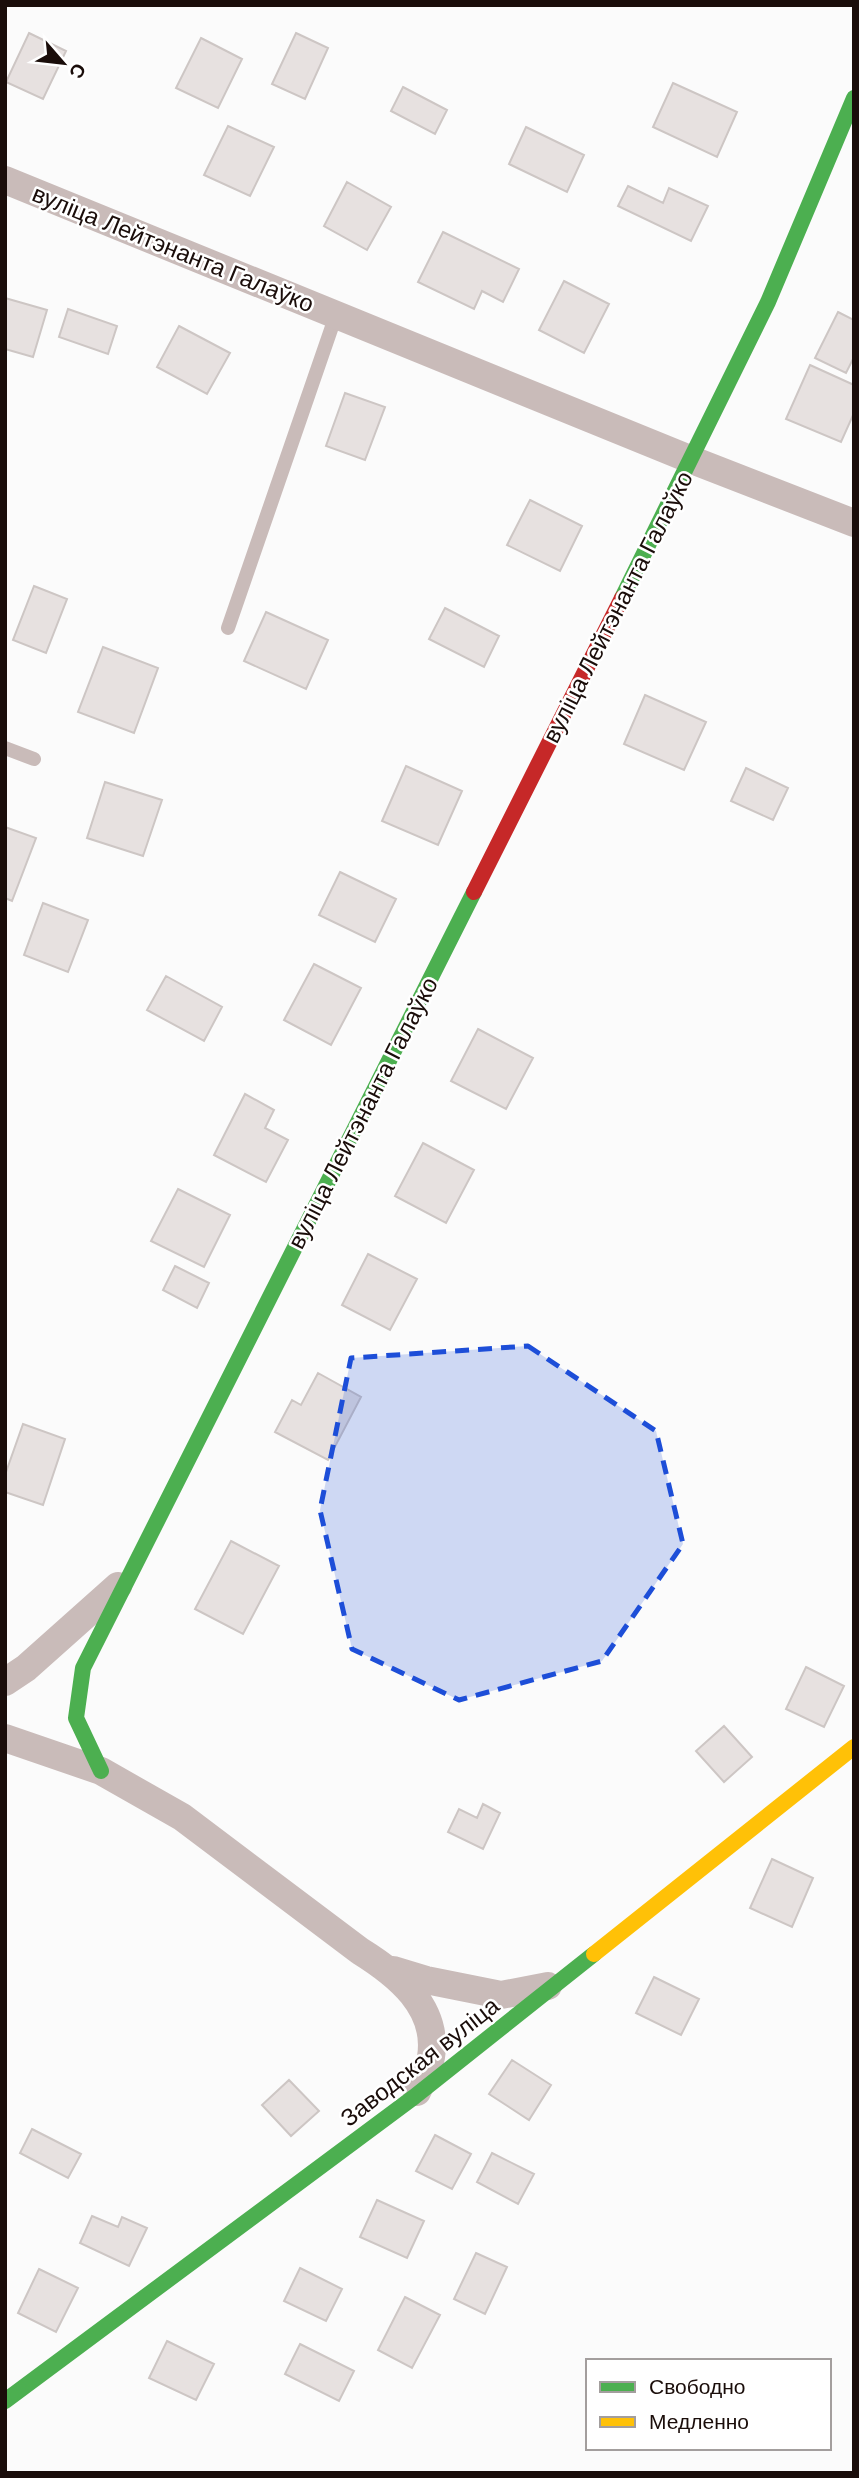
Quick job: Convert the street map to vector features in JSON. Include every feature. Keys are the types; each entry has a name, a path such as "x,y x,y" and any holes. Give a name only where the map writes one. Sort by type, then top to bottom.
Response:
{"street":[{"name":"вуліца Лейтэнанта Галаўко","path":"101,1771 76,1718 83,1668 692,460 768,302 854,98"},
{"name":"вуліца Лейтэнанта Галаўко","path":"5,180 692,460"},
{"path":"692,460 854,523"},
{"path":"5,1682 26,1668 131,1574"},
{"path":"5,1738 101,1771 182,1818 360,1951 387,1968 410,1990 425,2013 433,2039 431,2059 414,2097"},
{"name":"Заводская вуліца","path":"5,2401 414,2097 854,1747"},
{"path":"387,1968 426,1980 501,1995 558,1983"}],"lane":[{"path":"228,628 336,315"},
{"path":"5,748 34,759"}],"highlighted area":[{"path":"528,1346 656,1431 683,1544 602,1661 459,1700 352,1649 320,1510 351,1358"}],"building":[{"path":"29,33 66,51 43,99 6,82"},
{"path":"296,33 328,48 305,99 272,84"},
{"path":"201,38 242,59 218,108 176,88"},
{"path":"673,83 737,112 717,157 653,127"},
{"path":"403,87 447,110 435,134 391,111"},
{"path":"228,126 274,147 250,196 204,175"},
{"path":"526,127 584,155 567,192 509,164"},
{"path":"347,182 391,207 367,250 324,226"},
{"path":"628,186 663,203 669,188 708,206 691,241 618,206"},
{"path":"443,232 519,269 503,302 482,291 474,309 418,282"},
{"path":"564,281 609,304 584,353 539,330"},
{"path":"5,298 47,310 33,357 5,349"},
{"path":"68,309 117,326 108,354 59,337"},
{"path":"838,312 854,320 854,357 846,373 815,358"},
{"path":"179,326 230,353 207,394 157,367"},
{"path":"810,365 854,385 854,413 841,442 786,419"},
{"path":"345,393 385,407 365,460 326,446"},
{"path":"530,500 582,526 560,571 507,545"},
{"path":"34,586 67,599 46,653 13,640"},
{"path":"445,608 499,636 484,667 429,639"},
{"path":"266,612 328,640 306,689 244,661"},
{"path":"103,647 158,668 134,733 78,712"},
{"path":"645,695 706,722 684,770 624,744"},
{"path":"406,766 462,791 438,845 382,821"},
{"path":"746,768 788,788 773,820 731,801"},
{"path":"105,782 162,800 143,856 87,838"},
{"path":"5,827 36,838 12,901 5,898"},
{"path":"340,872 396,899 375,942 319,915"},
{"path":"43,903 88,920 68,972 24,955"},
{"path":"314,964 361,988 331,1045 284,1020"},
{"path":"166,976 222,1007 204,1041 147,1010"},
{"path":"478,1029 533,1058 506,1109 451,1081"},
{"path":"245,1094 274,1110 265,1128 288,1140 266,1182 214,1155"},
{"path":"423,1143 474,1170 446,1223 395,1196"},
{"path":"178,1189 230,1215 204,1267 151,1241"},
{"path":"368,1254 417,1279 390,1330 342,1305"},
{"path":"175,1266 209,1283 197,1308 163,1290"},
{"path":"318,1373 361,1397 328,1460 275,1432 292,1400 301,1405"},
{"path":"23,1424 65,1439 43,1505 5,1492 5,1475"},
{"path":"231,1541 279,1566 243,1634 195,1609"},
{"path":"806,1667 844,1686 824,1727 786,1709"},
{"path":"724,1726 752,1757 724,1782 696,1751"},
{"path":"483,1804 500,1813 483,1849 448,1832 459,1809 477,1818"},
{"path":"772,1859 813,1878 792,1927 750,1908"},
{"path":"654,1977 699,1999 681,2035 636,2013"},
{"path":"512,2060 551,2085 529,2120 489,2094"},
{"path":"289,2080 319,2111 291,2136 262,2105"},
{"path":"32,2129 81,2154 68,2178 20,2153"},
{"path":"435,2135 471,2154 452,2189 416,2171"},
{"path":"492,2153 534,2174 518,2204 477,2182"},
{"path":"377,2200 424,2221 407,2258 360,2237"},
{"path":"92,2216 118,2227 122,2217 147,2228 129,2266 80,2243"},
{"path":"476,2253 507,2267 485,2314 454,2299"},
{"path":"300,2268 342,2289 326,2321 284,2301"},
{"path":"39,2269 78,2288 56,2332 18,2313"},
{"path":"405,2297 440,2315 412,2368 378,2350"},
{"path":"167,2341 214,2364 196,2400 149,2378"},
{"path":"300,2344 354,2371 339,2401 285,2374"}],"traffic: fast":[{"path":"622,598 768,302 854,98"},
{"path":"101,1771 76,1718 83,1668 474,892"},
{"path":"5,2401 414,2097 594,1954"}],"traffic: slow":[{"path":"594,1954 854,1747"}],"traffic: jam":[{"path":"474,892 622,598"}]}
